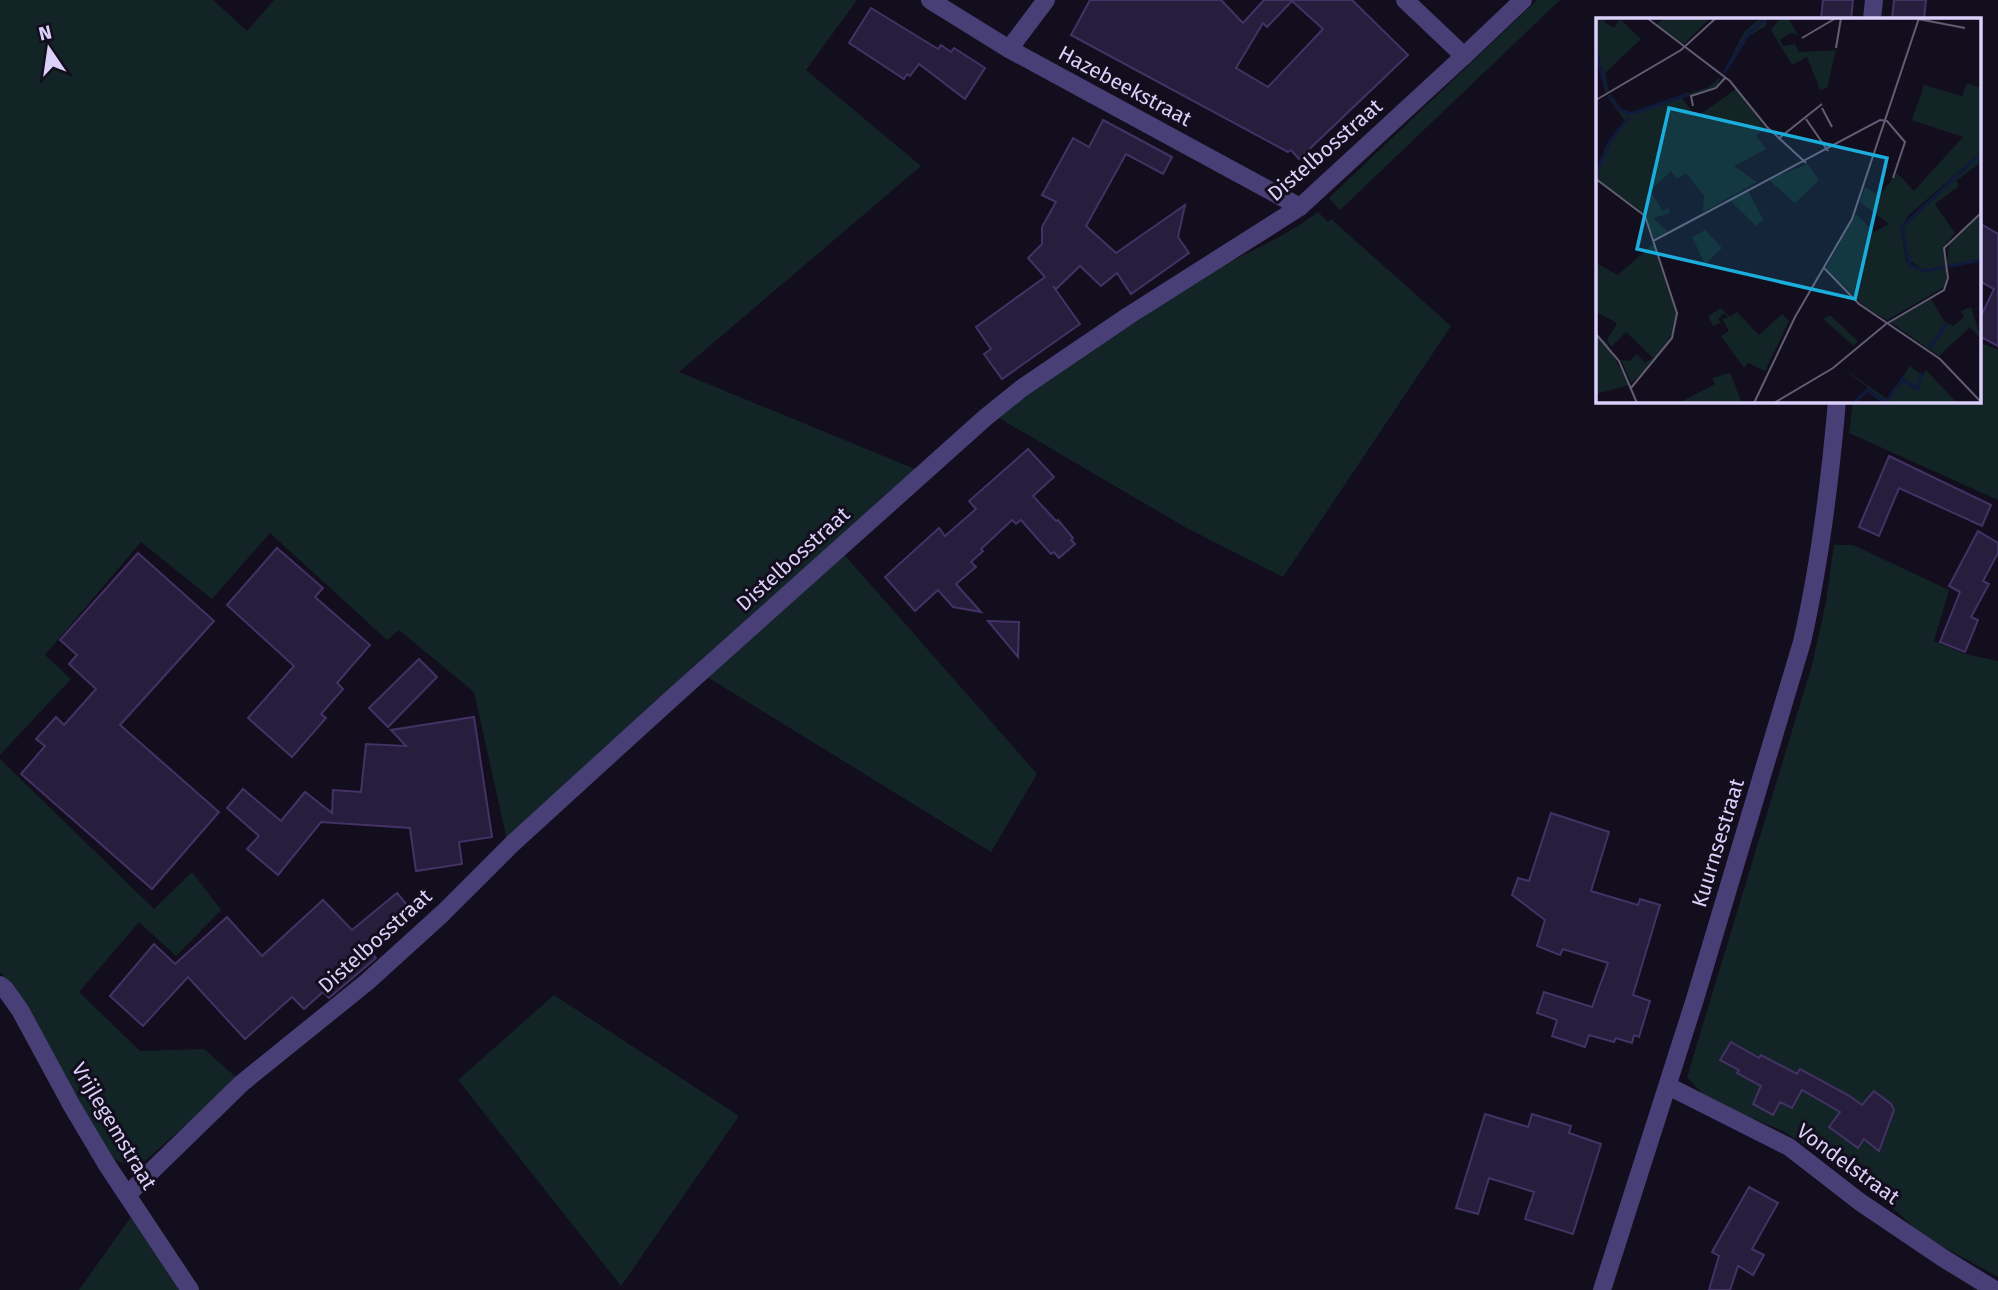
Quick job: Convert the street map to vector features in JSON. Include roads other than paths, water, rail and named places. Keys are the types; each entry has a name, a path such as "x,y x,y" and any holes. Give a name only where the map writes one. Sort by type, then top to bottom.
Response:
{"street":[{"name":"Hazebeekstraat","path":"930,0 1009,48 1300,206"},
{"path":"1009,48 1046,0"},
{"path":"1405,0 1464,56"},
{"name":"Distelbosstraat","path":"128,1194 242,1083 367,982 651,717 986,417 1022,388 1128,316 1300,206 1522,0"},
{"path":"1872,18 1874,0"},
{"name":"Kuurnsestraat","path":"1602,1290 1668,1086 1802,642 1818,559 1837,402"},
{"name":"Vrijlegemstraat","path":"0,985 20,1010 72,1107 107,1165 190,1290"},
{"name":"Vondelstraat","path":"1668,1086 1788,1147 1860,1202 1995,1290"}]}
